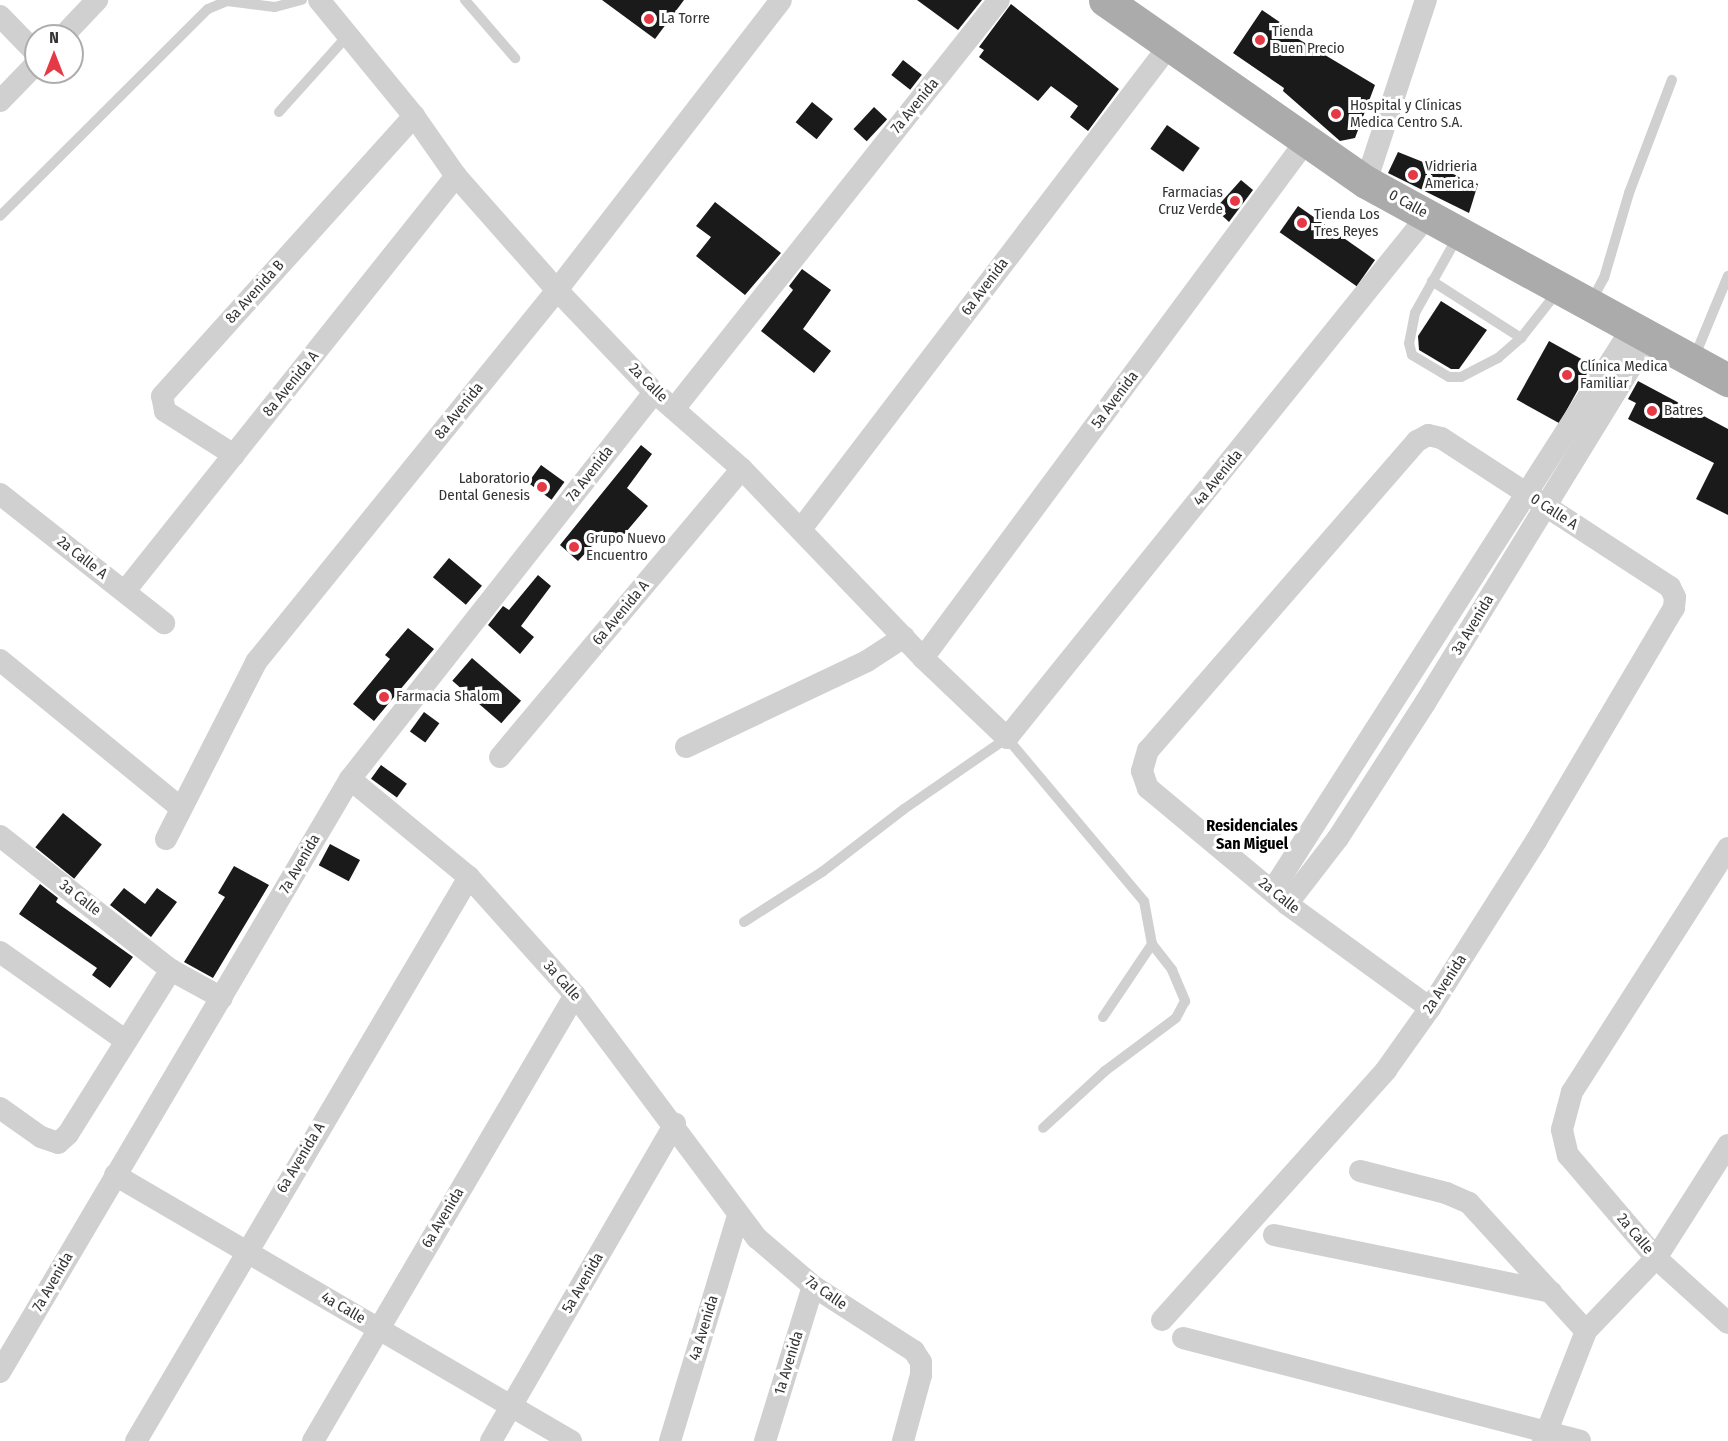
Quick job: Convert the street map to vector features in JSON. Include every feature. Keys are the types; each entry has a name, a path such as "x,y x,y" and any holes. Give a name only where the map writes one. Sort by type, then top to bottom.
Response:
{"main road":[{"name":"0 Calle","path":"1105,0 1366,182 1639,334 1728,380"}],"street":[{"path":"74,24 97,0"},
{"name":"2a Calle","path":"319,0 414,116 456,176 557,290 654,392 742,469 922,658 1007,738"},
{"name":"8a Avenida","path":"166,839 256,662 557,290 782,0"},
{"name":"7a Avenida","path":"674,409 999,0"},
{"path":"1366,182 1426,0"},
{"path":"0,16 24,41"},
{"name":"6a Avenida","path":"801,529 1169,46"},
{"path":"0,101 24,76"},
{"name":"8a Avenida B","path":"234,455 165,411 162,396 414,116"},
{"name":"5a Avenida","path":"922,658 1306,141"},
{"name":"8a Avenida A","path":"125,591 456,176"},
{"name":"4a Avenida","path":"1007,738 1428,215"},
{"name":"3a Avenida","path":"1279,898 1402,689 1527,494 1639,334"},
{"name":"3a Avenida","path":"1279,898 1338,838 1425,703 1547,507 1639,334"},
{"name":"7a Avenida","path":"0,1372 350,779 654,392"},
{"name":"0 Calle A","path":"1142,771 1148,750 1417,441 1428,435 1441,438 1670,587 1674,608"},
{"name":"6a Avenida A","path":"500,757 742,469"},
{"name":"2a Calle A","path":"0,494 164,623"},
{"name":"2a Avenida","path":"1162,1320 1386,1070 1430,1008 1536,841 1674,608"},
{"path":"686,747 867,661 904,638"},
{"path":"0,660 182,808"},
{"path":"1402,689 1425,703"},
{"name":"2a Calle","path":"1142,771 1148,788 1279,898 1430,1008"},
{"name":"3a Calle","path":"350,779 469,877 575,995 675,1124 738,1216"},
{"name":"3a Calle","path":"0,836 171,970 222,998"},
{"name":"2a Calle","path":"1728,848 1572,1092 1562,1130 1568,1155 1656,1258 1728,1323"},
{"name":"6a Avenida A","path":"136,1441 245,1251 469,877"},
{"path":"0,952 126,1041"},
{"path":"0,1108 41,1137 58,1143 68,1134 171,970"},
{"name":"6a Avenida","path":"313,1441 575,995"},
{"name":"5a Avenida","path":"491,1441 675,1124"},
{"path":"1545,1437 1586,1330 1656,1258 1728,1145"},
{"path":"1360,1171 1469,1203 1586,1330"},
{"name":"4a Calle","path":"115,1175 571,1441"},
{"name":"4a Avenida","path":"670,1441 738,1216"},
{"name":"7a Calle","path":"738,1216 757,1238 813,1286 914,1351 921,1362 921,1375 903,1441"},
{"path":"1275,1235 1551,1292"},
{"name":"1a Avenida","path":"765,1441 813,1286"},
{"path":"1183,1338 1545,1437 1580,1441"}],"lane":[{"path":"0,216 208,9 227,1 275,8 302,0"},
{"path":"465,0 515,58"},
{"path":"279,112 348,35"},
{"path":"1589,305 1604,278 1629,193 1672,80"},
{"path":"1460,234 1432,281 1410,328 1413,355 1449,377 1461,377 1498,358 1521,338 1559,289"},
{"path":"1692,361 1724,300 1728,276"},
{"path":"1432,281 1521,338"},
{"path":"744,922 822,872 904,809 1007,738 1144,901 1152,945 1172,970 1185,1001 1176,1018 1105,1071 1043,1128"},
{"path":"1103,1017 1152,945"}],"building":[{"name":"La Torre","path":"602,0 684,0 655,39"},
{"path":"917,0 982,0 958,30"},
{"path":"1011,4 1119,89 1088,131 1070,117 1078,106 1051,86 1038,101 979,57 984,50 979,47"},
{"name":"Hospital y Clínicas Medica Centro S.A.","path":"1262,10 1287,27 1285,31 1375,85 1355,138 1340,141 1283,91 1284,88 1233,53"},
{"path":"903,60 922,75 910,90 891,75"},
{"path":"812,102 833,119 817,139 796,122"},
{"path":"874,107 887,119 867,141 854,129"},
{"path":"1167,125 1200,148 1183,172 1150,149"},
{"path":"1398,152 1478,184 1469,213 1388,173"},
{"name":"Farmacias Cruz Verde","path":"1241,180 1253,190 1229,222 1215,209"},
{"path":"715,202 781,253 745,295 696,256 711,237 696,226"},
{"path":"1298,206 1375,260 1357,286 1280,232"},
{"path":"802,269 831,290 803,329 831,351 814,373 761,331 793,290 789,286"},
{"path":"1441,301 1487,330 1459,369 1451,369 1419,350 1418,336"},
{"path":"1549,341 1592,365 1559,423 1517,400"},
{"path":"1638,381 1728,429 1728,515 1696,499 1714,463 1628,419 1636,403 1628,399"},
{"path":"641,445 652,454 627,488 648,506 615,545 603,534 578,561 560,545"},
{"path":"541,465 564,482 552,500 528,483"},
{"path":"449,558 482,586 466,605 433,577"},
{"path":"538,575 551,586 521,626 534,637 520,654 488,625 503,606 509,610"},
{"path":"408,628 434,649 374,721 353,704 390,659 385,655"},
{"path":"472,658 521,701 501,723 452,681"},
{"path":"424,712 439,723 425,743 410,731"},
{"path":"381,765 407,784 397,798 371,779"},
{"path":"63,813 102,844 74,879 35,847"},
{"path":"330,844 360,860 349,881 319,865"},
{"path":"234,866 269,885 213,978 184,962 225,897 218,893"},
{"path":"40,884 58,898 56,902 133,957 110,988 92,975 97,968 19,914"},
{"path":"124,888 145,904 157,888 177,902 151,937 110,905"}],"place":[{"name":"La Torre","path":"649,19"},
{"name":"Tienda Buen Precio","path":"1260,40"},
{"name":"Hospital y Clínicas Medica Centro S.A.","path":"1336,114"},
{"name":"Vidrieria America","path":"1413,175"},
{"name":"Farmacias Cruz Verde","path":"1235,201"},
{"name":"Tienda Los Tres Reyes","path":"1302,223"},
{"name":"Clínica Medica Familiar","path":"1567,375"},
{"name":"Batres","path":"1652,411"},
{"name":"Laboratorio Dental Genesis","path":"542,487"},
{"name":"Grupo Nuevo Encuentro","path":"574,547"},
{"name":"Farmacia Shalom","path":"384,697"}],"district":[{"name":"Residenciales San Miguel","path":"1252,835"}]}
